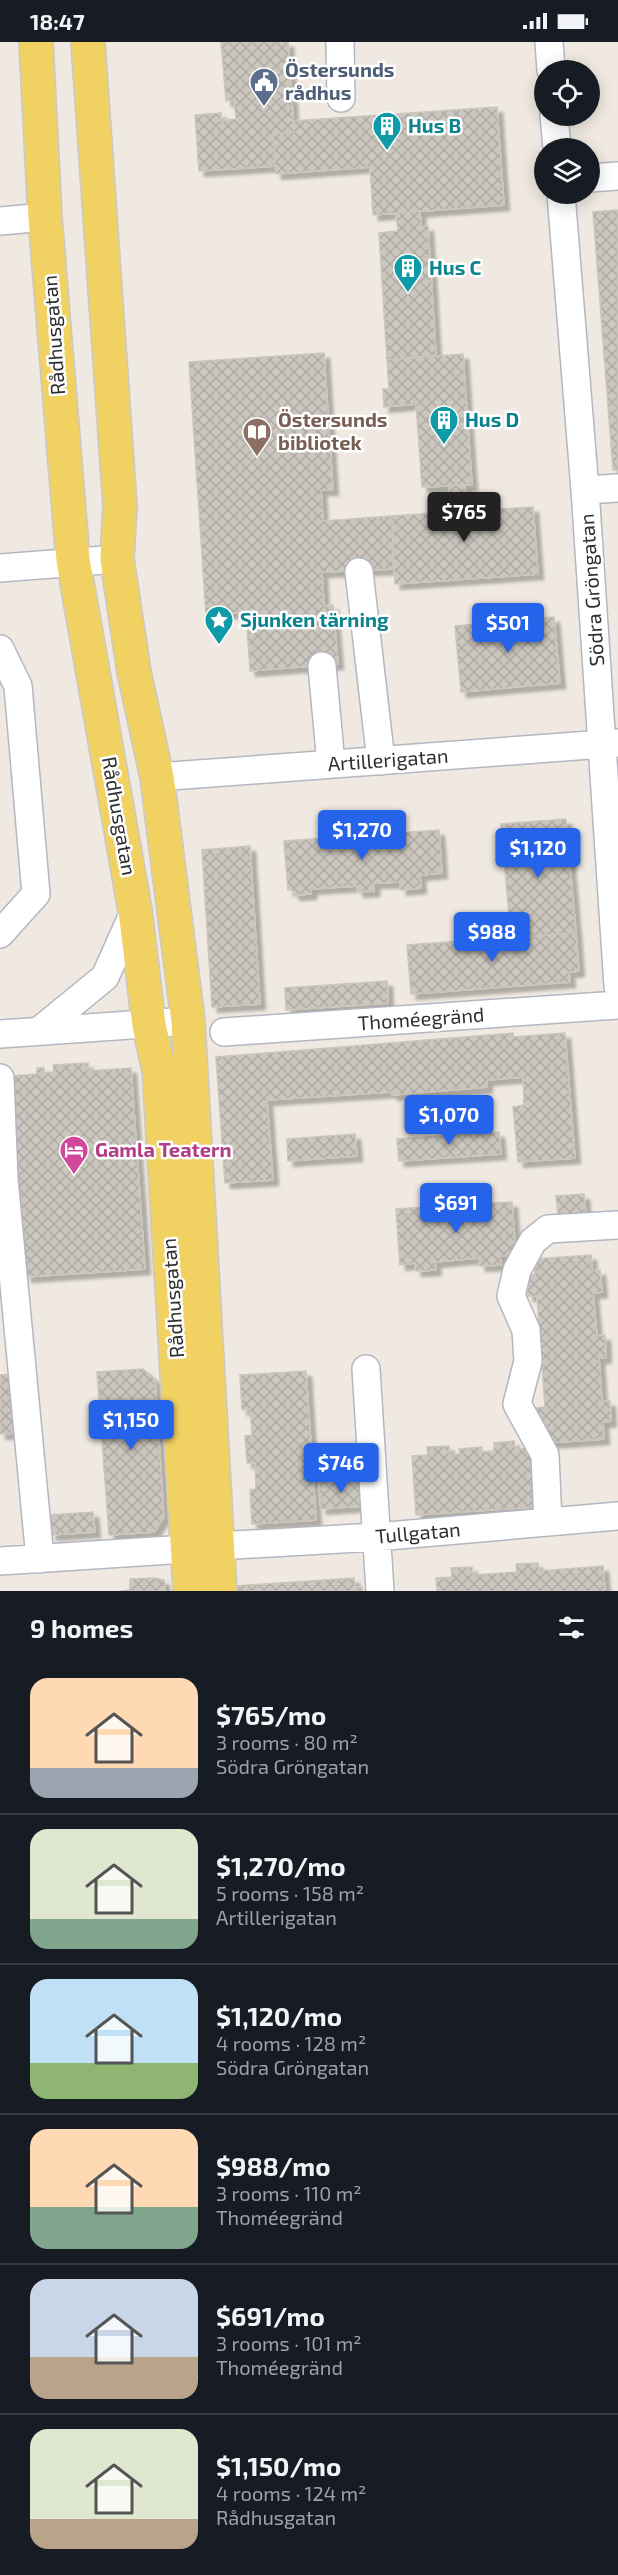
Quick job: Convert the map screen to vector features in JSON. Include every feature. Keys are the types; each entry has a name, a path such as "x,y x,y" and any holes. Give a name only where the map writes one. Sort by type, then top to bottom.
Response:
{"main road":[{"name":"Rådhusgatan","path":"36,42 45,217 73,560 135,910 149,1025 159,1071 202,1548 220,1591"},
{"name":"Rådhusgatan","path":"88,42 120,506 117,559 134,672 157,777 188,1021 202,1548 190,1591"}],"street":[{"path":"340,42 341,98"},
{"path":"549,42 550,60"},
{"path":"600,177 618,176"},
{"name":"Södra Gröngatan","path":"562,204 585,490 610,744 618,986"},
{"path":"0,220 45,217"},
{"path":"585,490 618,488"},
{"path":"4,574 73,560 117,559"},
{"path":"359,572 381,761"},
{"path":"0,649 18,686 36,894 0,934"},
{"path":"321,666 331,764"},
{"name":"Artillerigatan","path":"157,777 610,744"},
{"path":"39,1031 105,976 135,910"},
{"name":"Thoméegränd","path":"224,1032 618,1005"},
{"path":"0,1035 188,1021"},
{"path":"0,1078 4,1179 40,1559"},
{"path":"548,1522 545,1455 518,1404 522,1375 528,1361 526,1330 511,1296 513,1284 517,1270 533,1240 548,1229 618,1225"},
{"path":"366,1370 380,1591"},
{"name":"Tullgatan","path":"0,1561 376,1537 618,1516"}],"building":[{"name":"Östersunds rådhus","path":"221,42 288,42 294,132 273,134 275,166 199,171 195,115 221,113 221,121 236,119 234,100 226,101"},
{"name":"Hus B","path":"497,107 504,205 373,215 370,167 276,174 273,134 294,132 293,121"},
{"path":"618,210 618,470 613,470 593,212"},
{"name":"Hus C","path":"420,211 421,227 428,226 436,355 387,360 379,233 398,231 396,213"},
{"path":"324,353 333,490 321,490 323,521 392,516 393,569 322,572 324,606 333,605 338,664 250,671 246,612 206,615 189,362"},
{"name":"Hus D","path":"463,354 472,485 422,487 416,404 384,407 383,389 389,389 387,360"},
{"path":"449,485 465,485 467,511 533,507 538,574 395,584 392,516 451,512"},
{"path":"554,617 560,683 461,692 455,626"},
{"path":"566,819 576,933 511,938 501,824"},
{"path":"439,830 442,873 420,875 421,888 401,890 400,882 374,883 374,891 358,892 357,886 311,889 311,894 294,895 293,890 288,890 284,841"},
{"path":"250,846 260,1004 212,1007 202,850"},
{"path":"576,933 579,971 569,972 570,982 411,994 407,945"},
{"path":"387,981 388,1003 286,1010 285,988"},
{"path":"513,1033 513,1037 565,1033 575,1158 518,1162 513,1107 524,1105 523,1077 487,1080 487,1087 392,1095 391,1092 267,1100 273,1180 225,1183 216,1057"},
{"name":"Gamla Teatern","path":"88,1063 88,1071 131,1068 145,1269 26,1277 20,1192 11,1192 11,1076 37,1074 37,1068 44,1068 44,1073 54,1072 53,1065"},
{"path":"499,1132 501,1154 399,1161 397,1139"},
{"path":"355,1134 357,1156 288,1161 287,1139"},
{"path":"584,1194 586,1215 558,1216 556,1196"},
{"path":"512,1202 516,1255 500,1256 501,1265 480,1266 479,1258 435,1262 436,1270 416,1271 415,1263 400,1265 396,1209"},
{"path":"591,1255 592,1271 600,1270 602,1292 593,1293 597,1336 605,1335 606,1358 599,1358 602,1401 610,1401 611,1421 603,1422 604,1439 546,1443 545,1425 539,1425 537,1408 545,1407 537,1296 528,1296 526,1275 535,1275 534,1259"},
{"path":"143,1369 155,1379 164,1517 154,1532 109,1535 97,1372"},
{"path":"306,1371 316,1520 252,1524 250,1490 256,1489 255,1463 247,1463 245,1436 252,1435 250,1409 242,1410 240,1375"},
{"path":"12,1374 16,1433 0,1434 0,1375"},
{"path":"514,1441 515,1449 531,1448 535,1507 416,1515 412,1456 428,1455 427,1447 449,1446 449,1455 460,1454 459,1449 482,1447 482,1452 494,1451 494,1443"},
{"path":"361,1478 363,1506 321,1509 319,1481"},
{"path":"93,1512 95,1532 51,1535 49,1515"},
{"path":"538,1563 539,1571 603,1566 605,1591 437,1591 436,1578 452,1577 451,1568 472,1567 473,1575 517,1572 516,1564"},
{"path":"354,1578 355,1587 362,1587 362,1591 236,1591 235,1586"},
{"path":"130,1579 164,1580 165,1591 121,1591 130,1590"}],"place":[{"name":"Östersunds rådhus","path":"264,108"},
{"name":"Hus B","path":"387,152"},
{"name":"Hus C","path":"408,294"},
{"name":"Hus D","path":"444,446"},
{"name":"Östersunds bibliotek","path":"257,458"},
{"name":"Sjunken tärning","path":"219,646"},
{"name":"Gamla Teatern","path":"74,1176"}]}
